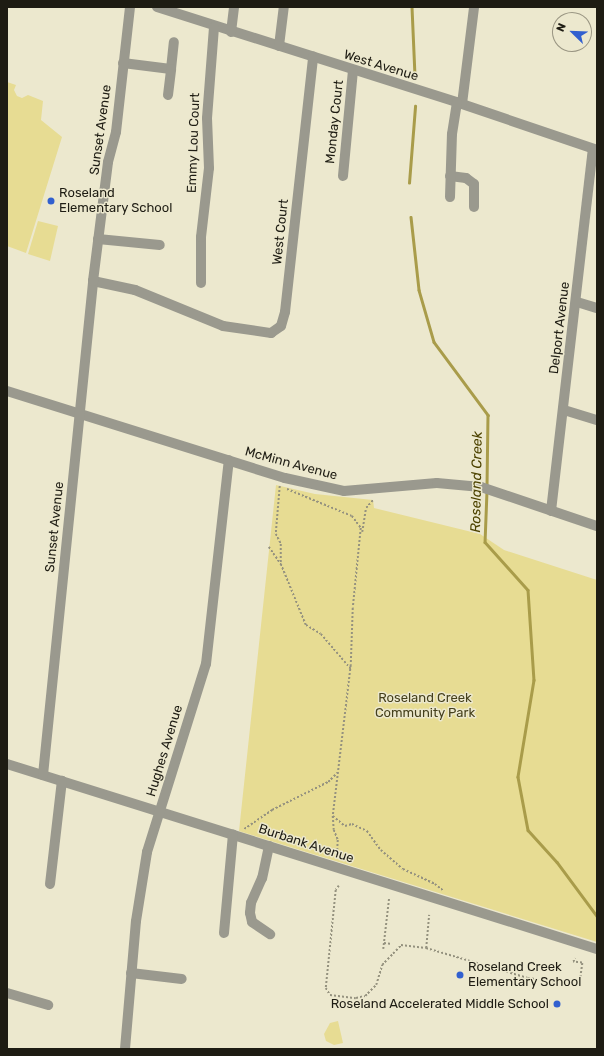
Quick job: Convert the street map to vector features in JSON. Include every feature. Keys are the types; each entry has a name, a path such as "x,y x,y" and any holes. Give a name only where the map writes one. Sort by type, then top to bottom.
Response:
{"street":[{"name":"Sunset Avenue","path":"43,775 93,281 108,162 116,132 130,7"},
{"name":"West Avenue","path":"157,7 172,9 214,27 459,103 595,149"},
{"path":"231,32 234,7"},
{"path":"279,46 284,7"},
{"path":"450,197 452,134 459,103 474,7"},
{"name":"Emmy Lou Court","path":"201,284 201,237 208,168 207,118 214,27"},
{"path":"168,95 174,42"},
{"name":"West Court","path":"93,281 135,290 200,318 223,326 271,333 281,326 285,312 314,57"},
{"path":"123,64 171,69"},
{"name":"Monday Court","path":"343,176 353,71"},
{"name":"Delport Avenue","path":"551,510 595,149"},
{"path":"450,176 466,178 474,184 474,207"},
{"path":"98,239 160,245"},
{"path":"577,302 597,308"},
{"name":"McMinn Avenue","path":"7,391 80,412 229,460 282,482 344,491 438,483 480,487 597,526"},
{"path":"564,410 597,420"},
{"name":"Hughes Avenue","path":"124,1049 136,921 147,852 206,664 229,460"},
{"name":"Burbank Avenue","path":"7,764 159,811 237,833 270,846 597,948"},
{"path":"50,884 62,781"},
{"path":"224,933 237,833"},
{"path":"270,846 262,878 251,903 250,914 252,922 270,934"},
{"path":"132,974 182,979"},
{"path":"7,993 48,1005"}],"path":[{"path":"282,482 288,491 352,516 361,528 362,534"},
{"path":"281,564 281,544 276,534 282,482"},
{"path":"337,862 338,840 334,830 333,816 337,773 351,669 356,574 362,534 366,519 366,508 373,500"},
{"path":"269,547 281,564 306,625 321,634 351,669"},
{"path":"237,833 272,810 328,782 337,773"},
{"path":"333,816 345,826 352,824 367,831 381,850 403,869 443,888 443,900"},
{"path":"339,886 336,890 326,988 329,994 356,998 365,996 376,985 382,965 401,945 426,948 528,978 579,985 582,963 573,962 575,958"},
{"path":"383,949 388,898"},
{"path":"426,948 429,915"},
{"path":"384,943 392,944"}],"green space":[{"path":"7,82 16,85 14,90 17,96 22,98 28,95 43,101 41,120 62,137 26,253 7,246"},
{"path":"38,221 58,226 50,261 28,254"},
{"name":"Roseland Creek Community Park","path":"276,485 315,494 373,500 374,508 480,534 504,550 597,580 597,942 239,831"},
{"path":"338,1021 343,1043 334,1045 326,1041 324,1034 330,1023"}],"waterway":[{"name":"Roseland Creek","path":"412,7 415,76"},
{"name":"Roseland Creek","path":"409,183 415,106"},
{"name":"Roseland Creek","path":"411,217 419,290 434,342 488,415 487,486"},
{"name":"Roseland Creek","path":"487,491 485,542 528,590 534,680 518,777 528,830 557,862 597,916"}],"place":[{"name":"Roseland Elementary School","path":"51,201"},
{"name":"Roseland Creek Elementary School","path":"460,975"},
{"name":"Roseland Accelerated Middle School","path":"557,1004"}]}
